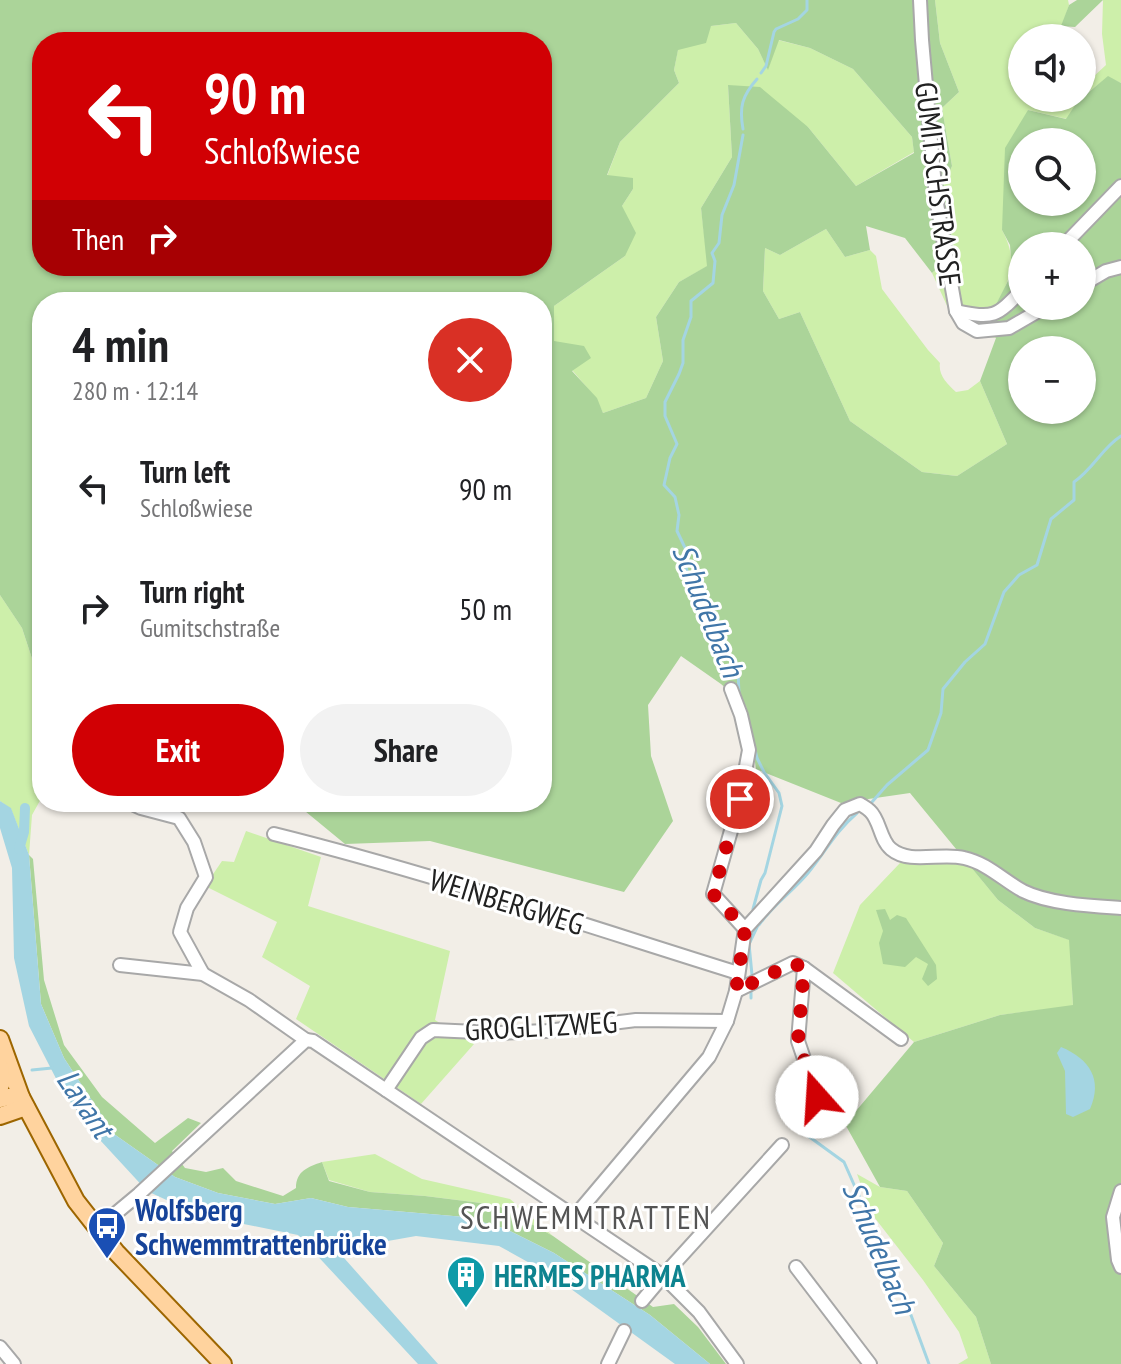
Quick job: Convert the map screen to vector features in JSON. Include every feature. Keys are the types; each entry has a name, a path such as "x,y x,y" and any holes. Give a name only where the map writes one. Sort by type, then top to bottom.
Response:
{"main road":[{"path":"0,1039 24,1102 76,1201 97,1229 223,1364"},
{"path":"0,1067 0,1087"},
{"path":"0,1099 8,1097 24,1102"},
{"path":"0,1116 24,1102"}],"street":[{"name":"GUMITSCHSTRASSE","path":"920,0 936,198 956,311 963,323 977,331 1009,328 1023,320"},
{"path":"1077,232 1121,186"},
{"path":"1096,277 1121,267"},
{"path":"956,311 979,316 1001,313 1008,305"},
{"path":"731,689 749,750 740,799 713,894 745,929"},
{"path":"574,1217 709,1057 727,1021 736,991 745,929 816,851 845,810 860,804 872,812 888,847 901,854 965,858 996,872 1025,892 1087,907 1121,908"},
{"path":"156,812 179,818 194,842 206,877 187,908 180,932 203,974"},
{"name":"WEINBERGWEG","path":"274,834 478,891 738,973"},
{"path":"736,991 793,963 901,1039"},
{"path":"120,965 203,974 249,1000 306,1040 313,1041 663,1276 699,1312 737,1364"},
{"path":"804,968 798,1041 817,1097"},
{"name":"GROGLITZWEG","path":"386,1090 421,1038 433,1030 498,1033 547,1031 636,1020 727,1021"},
{"path":"97,1229 306,1040"},
{"path":"642,1301 782,1145"},
{"path":"1121,1191 1113,1217 1121,1267"},
{"path":"796,1267 870,1364"},
{"path":"608,1364 624,1331"},
{"path":"0,1347 14,1364"}],"green space":[{"path":"0,0 935,0 940,43 959,92 942,108 952,166 944,184 954,253 932,273 905,238 866,226 870,250 845,257 826,229 780,255 765,248 763,291 779,319 800,312 850,421 922,472 957,476 1007,444 980,381 996,338 987,322 1008,281 1008,320 1096,320 1096,232 1008,232 1008,241 1002,230 1005,148 1008,143 1008,216 1096,216 1096,128 1017,128 1027,112 1066,119 1071,112 1096,112 1096,86 1108,76 1121,83 1121,1364 991,1364 976,1317 934,1266 943,1243 907,1191 880,1187 845,1124 914,1042 1000,1015 1073,1005 1069,940 1035,928 998,900 910,793 841,803 756,769 746,706 681,656 648,705 651,756 673,821 624,892 430,841 345,844 306,812 552,812 552,292 32,292 32,658 22,628 0,595","holes":["736,23 758,49 768,70 779,40 810,48 853,69 912,137 914,153 856,186 808,127 760,87 728,85 732,157 701,208 707,266 679,282 656,317 663,361 646,398 603,413 597,398 572,371 591,358 584,346 554,341 554,306 625,256 636,233 622,206 633,189 633,178 607,175 620,142 679,83 674,70 678,50 706,43 711,26"]},
{"path":"935,0 1068,0 1063,24 1008,24 1008,112 1028,112 1024,128 1008,128 1008,202 1002,230 1008,244 1008,280 987,322 997,338 971,334 954,321 932,273 954,253 944,183 952,166 942,108 959,92 940,43"},
{"path":"1077,0 1103,0 1078,24 1062,24 1069,5"},
{"path":"1103,0 1121,0 1121,83 1108,77 1096,86 1096,74 1106,65 1102,34"},
{"path":"736,23 758,49 768,69 778,40 810,48 853,69 912,137 914,152 856,186 808,127 728,85 732,157 701,208 708,266 679,282 656,317 663,361 646,398 603,413 596,398 572,370 554,341 554,306 625,256 622,206 633,189 607,176 620,142 679,83 674,70 678,49 711,26"},
{"path":"1037,112 1071,112 1067,119"},
{"path":"826,229 845,257 870,250 876,256 882,289 940,363 944,379 956,392 968,390 980,381 1007,444 957,476 922,472 850,421 800,312 779,319 763,291 765,248 780,255"},
{"path":"0,595 22,628 32,658 34,812 29,855 11,809 0,801"},
{"path":"246,831 321,857 308,906 450,951 435,1020 474,1044 421,1104 296,1019 310,986 262,957 277,922 205,886 222,861 234,862"},
{"path":"29,855 33,859 44,980 64,1045 102,1097 155,1143 188,1118 201,1123 172,1151 185,1168 206,1172 223,1168 236,1181 283,1196 296,1188 298,1177 304,1170 322,1162 329,1181 370,1192 497,1205 553,1236 653,1307 674,1304 698,1327 726,1364 710,1364 650,1315 554,1253 506,1229 465,1217 348,1207 311,1198 275,1204 218,1193 175,1177 114,1134 64,1058 41,1004"},
{"path":"967,862 998,900 1035,928 1070,940 1073,1006 1000,1015 914,1042 833,973 860,905 900,863"},
{"path":"885,909 890,920 897,915 906,918 936,965 937,979 928,986 922,979 928,964 916,957 905,967 883,964 879,943 883,931 876,910"},
{"path":"375,1154 422,1179 510,1199 553,1236 497,1205 370,1192 329,1180 322,1162"},
{"path":"857,1174 880,1187 907,1191 943,1243 934,1266 976,1317 991,1364 958,1364 968,1358 959,1332 871,1213"}],"water":[{"name":"Lavant","path":"0,801 11,808 29,855 41,1004 64,1058 114,1134 175,1177 218,1193 275,1204 311,1198 348,1207 465,1217 506,1229 554,1253 650,1315 710,1364 675,1364 553,1276 499,1246 416,1236 337,1250 438,1364 418,1364 298,1235 199,1215 147,1191 100,1140 64,1094 29,1026 14,958 12,868 0,828"},
{"path":"1061,1047 1086,1064 1094,1080 1094,1099 1090,1109 1073,1117 1066,1114 1065,1071 1057,1053"}],"waterway":[{"name":"Schudelbach","path":"761,73 766,66 774,32 798,19 807,10 807,0"},
{"name":"Schudelbach","path":"743,129 743,102 757,79"},
{"name":"Schudelbach","path":"739,695 738,670 717,644 699,596 690,582 686,567 688,554 677,531 679,515 675,497 664,485 670,458 677,444 665,416 665,402 683,363 683,340 691,317 691,301 713,283 715,261 712,253 719,243 722,215 734,185 743,135"},
{"path":"872,802 928,750 941,713 943,689 985,644 1004,592 1019,575 1037,565 1051,519 1074,500 1074,482 1121,436"},
{"name":"Schudelbach","path":"751,733 757,758 779,793 782,806 753,909"},
{"path":"19,849 24,832 25,808"},
{"path":"759,925 808,873 857,813"},
{"name":"Schudelbach","path":"752,975 749,944 759,923"},
{"name":"Schudelbach","path":"751,992 751,998"},
{"name":"Lavant","path":"32,1070 52,1068"},
{"name":"Schudelbach","path":"779,1110 793,1125 844,1162 908,1307 929,1364"}],"place":[{"name":"Wolfsberg Schwemmtrattenbrücke","path":"107,1260"},
{"name":"HERMES PHARMA","path":"466,1309"}],"district":[{"name":"SCHWEMMTRATTEN","path":"586,1217"}],"route":[{"path":"740,799 713,894 745,929 736,991 793,963 804,968 798,1041 817,1097"}]}
